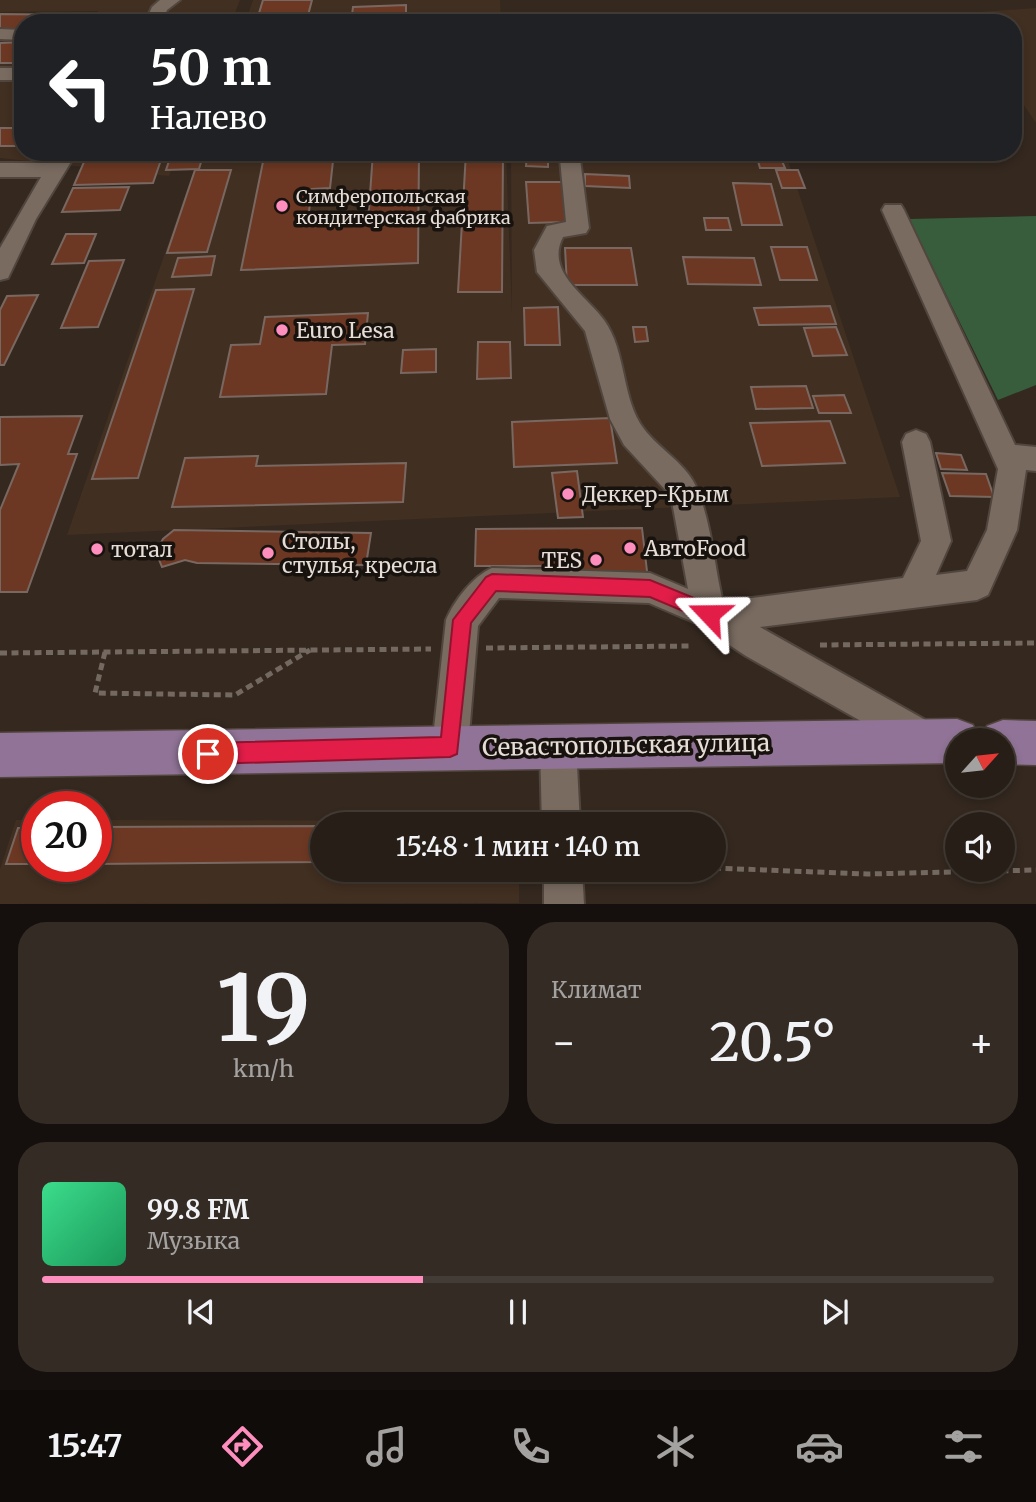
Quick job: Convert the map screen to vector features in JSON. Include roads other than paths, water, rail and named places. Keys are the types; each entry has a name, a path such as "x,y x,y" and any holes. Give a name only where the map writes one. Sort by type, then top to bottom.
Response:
{"main road":[{"name":"Севастопольская улица","path":"0,755 169,755 450,747 943,741"},
{"path":"1015,742 1036,743"}],"street":[{"path":"157,14 160,7 173,0"},
{"path":"0,170 61,161"},
{"path":"0,272 25,219 61,161"},
{"path":"570,161 578,228 555,231 545,250 549,272 596,327 605,348 624,419 635,437 684,491 709,614"},
{"path":"709,614 752,613 977,585 1002,530 1012,469 893,210"},
{"path":"913,592 936,541 916,442"},
{"path":"1006,456 1036,459"},
{"path":"450,747 462,620 492,583 650,588 709,614 758,646 943,741"},
{"path":"558,746 561,812"},
{"path":"563,882 564,904"}],"place":[{"name":"Симферопольская кондитерская фабрика","path":"282,206"},
{"name":"Euro Lesa","path":"282,330"},
{"name":"Деккер-Крым","path":"568,494"},
{"name":"АвтоFood","path":"630,548"},
{"name":"тотал","path":"97,549"},
{"name":"Столы, стулья, кресла","path":"268,553"},
{"name":"TES","path":"596,560"}]}
